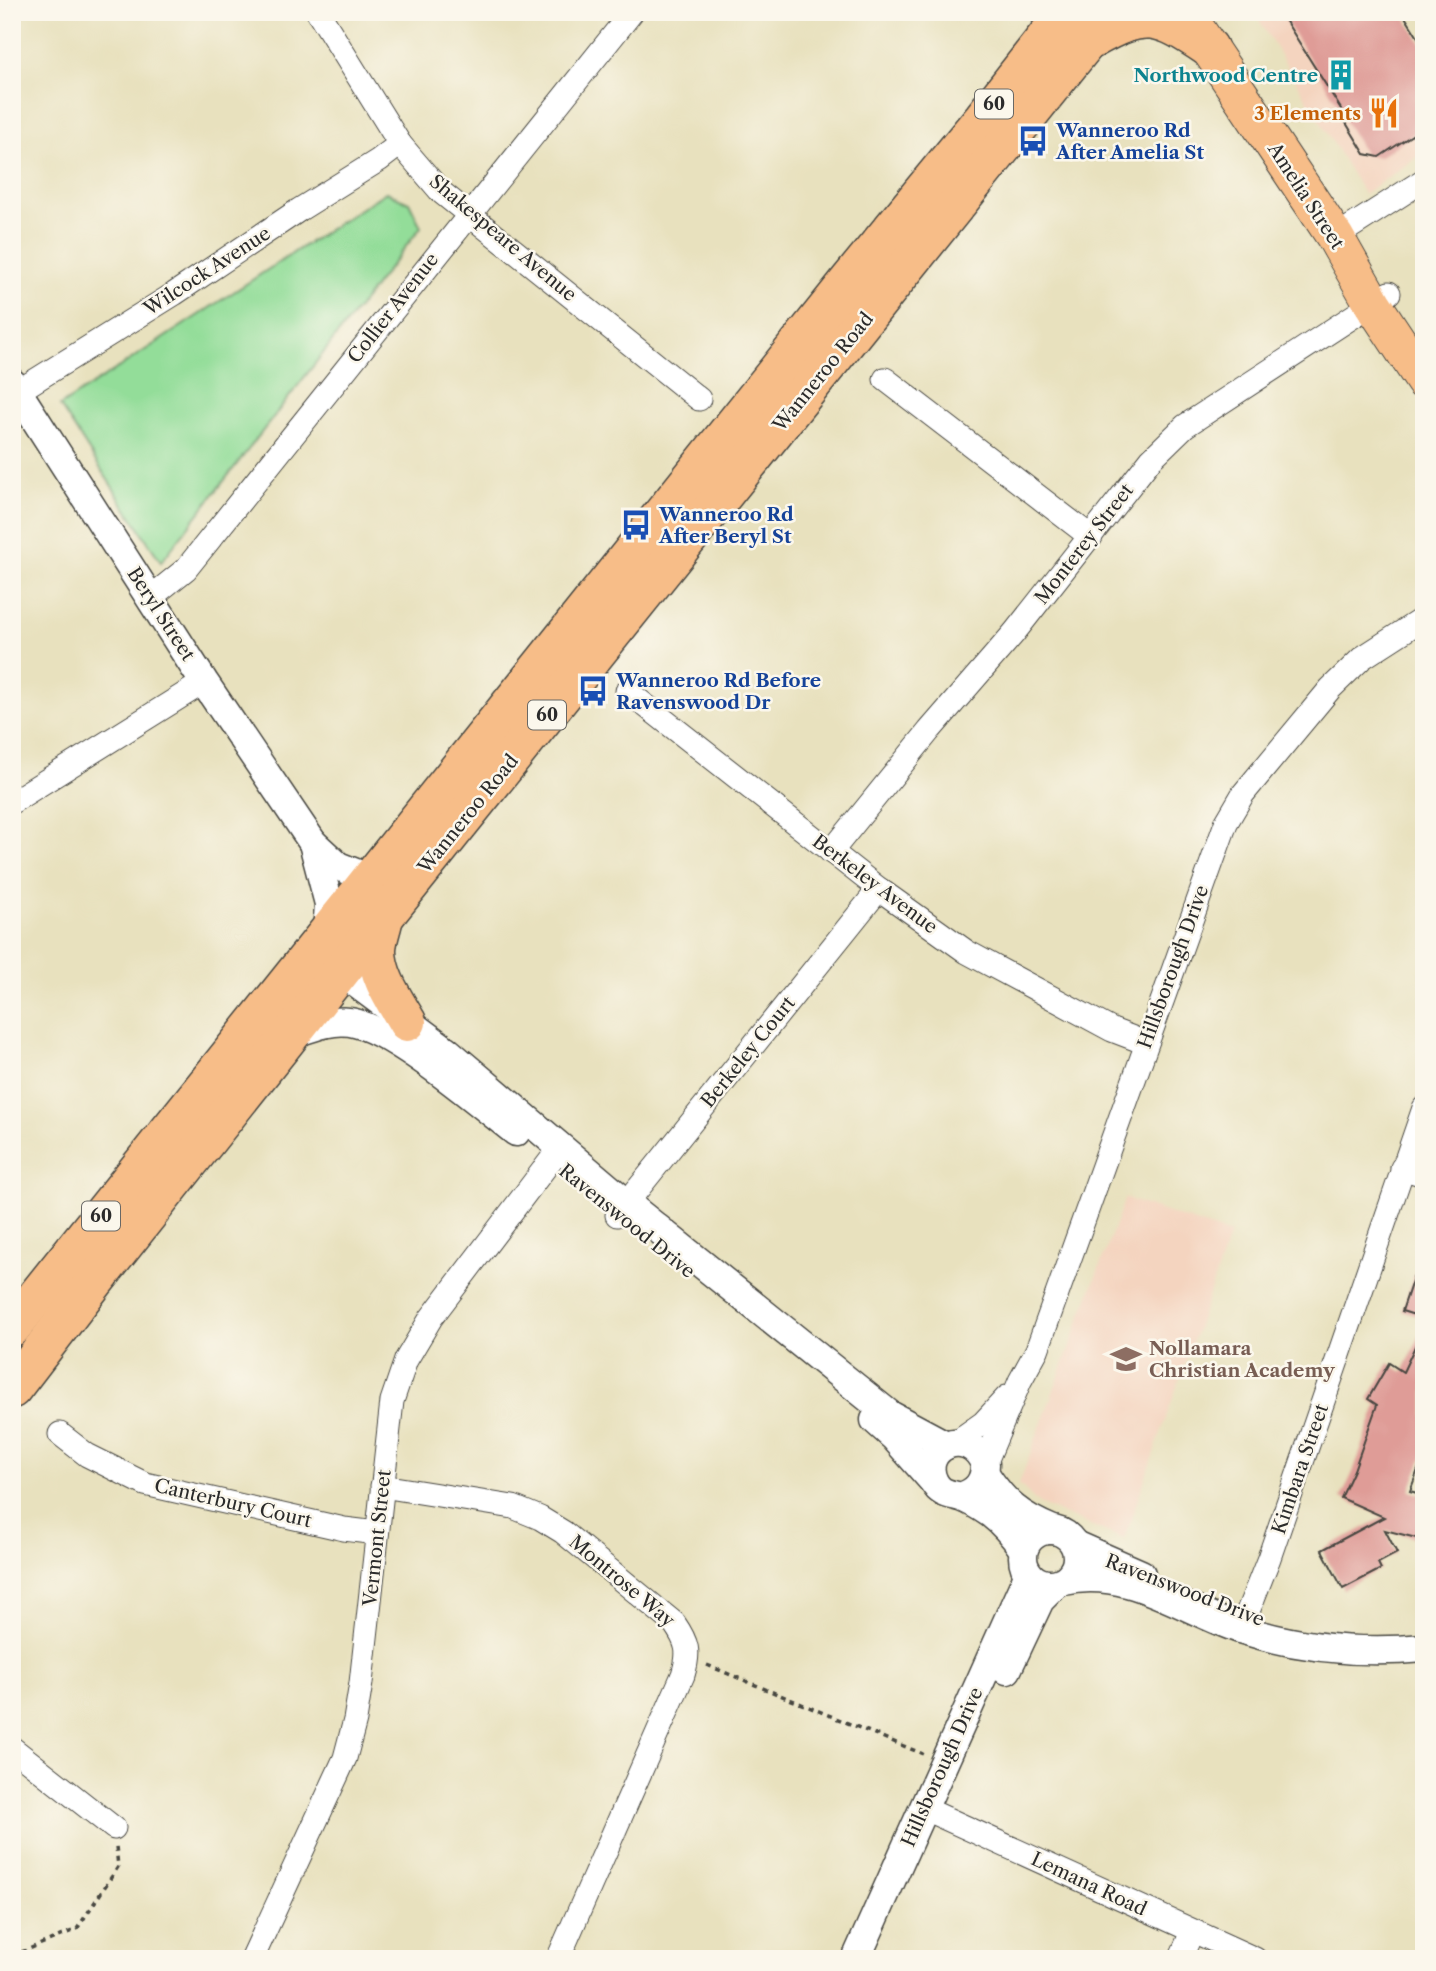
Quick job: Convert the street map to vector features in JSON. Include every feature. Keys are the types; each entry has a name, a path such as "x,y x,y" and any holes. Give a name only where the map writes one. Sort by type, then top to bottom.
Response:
{"highway":[{"name":"Wanneroo Road","path":"12,1327 849,281 983,118 1076,28 1111,12"},
{"path":"1076,28 1115,26 1146,19 1210,30"},
{"name":"Wanneroo Road","path":"12,1389 384,918 1076,28"},
{"path":"384,918 377,950 380,968 391,995 407,1022"}],"main road":[{"name":"Amelia Street","path":"1185,12 1210,30 1343,232 1424,381"},
{"name":"Amelia Street","path":"1381,299 1424,346"}],"street":[{"name":"Shakespeare Avenue","path":"318,12 400,144 441,192 699,398"},
{"name":"Collier Avenue","path":"150,598 186,569 632,12"},
{"name":"Wilcock Avenue","path":"14,390 174,294 400,144"},
{"path":"1343,232 1424,180"},
{"name":"Monterey Street","path":"831,852 1091,537 1151,459 1185,426 1381,299"},
{"path":"885,379 1091,537"},
{"name":"Beryl Street","path":"14,390 204,682 313,843 338,866 371,879"},
{"name":"Hillsborough Drive","path":"985,1469 1020,1381 1037,1350 1226,823 1243,794 1330,688 1362,659 1424,618"},
{"path":"12,802 204,682"},
{"name":"Berkeley Avenue","path":"627,691 878,889 967,952 1112,1030 1146,1043"},
{"name":"Beryl Street","path":"313,843 329,905 327,933"},
{"name":"Berkeley Court","path":"622,1209 878,889"},
{"path":"229,1056 307,986 322,977 341,972"},
{"name":"Ravenswood Drive","path":"341,972 493,1089 555,1154"},
{"name":"Ravenswood Drive","path":"292,1034 322,1024 346,1021 364,1025 384,1035 426,1064 555,1154 622,1209 894,1437 933,1481"},
{"name":"Kimbara Street","path":"1243,1623 1413,1172 1424,1108"},
{"name":"Vermont Street","path":"252,1959 345,1758 361,1684 393,1401 406,1360 431,1318 555,1154"},
{"name":"Ravenswood Drive","path":"622,1209 890,1415 951,1444"},
{"name":"Hillsborough Drive","path":"951,1444 983,1423 1020,1381"},
{"name":"Canterbury Court","path":"60,1434 87,1455 145,1483 344,1529 377,1533"},
{"path":"960,1497 977,1490 985,1469 975,1448 965,1443 951,1444 937,1451 931,1471 933,1481 940,1490 950,1496 960,1497 993,1515 1026,1562 1045,1585 1059,1583 1071,1575 1077,1554 1064,1538 1037,1533 1026,1543 1026,1562"},
{"name":"Ravenswood Drive","path":"985,1469 1010,1507 1034,1522 1243,1623 1360,1636 1424,1633"},
{"name":"Montrose Way","path":"382,1486 513,1507 540,1518 563,1532 674,1623 686,1639 688,1660"},
{"name":"Hillsborough Drive","path":"874,1959 931,1811 943,1763 1026,1562"},
{"name":"Ravenswood Drive","path":"1059,1583 1079,1578 1125,1582 1319,1647 1391,1651 1424,1648"},
{"name":"Hillsborough Drive","path":"856,1959 1033,1614 1041,1600 1059,1583"},
{"path":"558,1959 688,1660"},
{"path":"12,1748 114,1828"},
{"name":"Lemana Road","path":"931,1811 1255,1959"},
{"path":"1180,1959 1192,1932"}],"path":[{"path":"688,1660 716,1667 943,1763"},
{"path":"12,1956 77,1929 118,1867 114,1828"}],"shaded area":[{"name":"Northwood Centre","path":"1254,12 1402,12 1424,47 1424,152 1364,194"},
{"name":"Nollamara Christian Academy","path":"1125,1198 1230,1234 1124,1539 1039,1504 1019,1484"}],"green space":[{"path":"386,192 409,202 421,227 161,562 60,406"}],"building":[{"name":"Northwood Centre","path":"1280,12 1402,12 1424,47 1424,127 1379,157 1365,154 1340,113 1341,109"},
{"path":"1421,1254 1424,1254 1424,1318 1402,1311"},
{"path":"1424,1327 1424,1454 1410,1491 1424,1495 1424,1540 1385,1530 1397,1553 1378,1563 1381,1569 1343,1589 1322,1550 1384,1517 1341,1498 1377,1405 1368,1399 1389,1363 1403,1372"}],"place":[{"name":"Northwood Centre","path":"1341,75"},
{"name":"3 Elements","path":"1384,113"},
{"name":"Wanneroo Rd After Amelia St","path":"1033,141"},
{"name":"Wanneroo Rd After Beryl St","path":"636,525"},
{"name":"Wanneroo Rd Before Ravenswood Dr","path":"593,691"},
{"name":"Nollamara Christian Academy","path":"1126,1359"}]}
